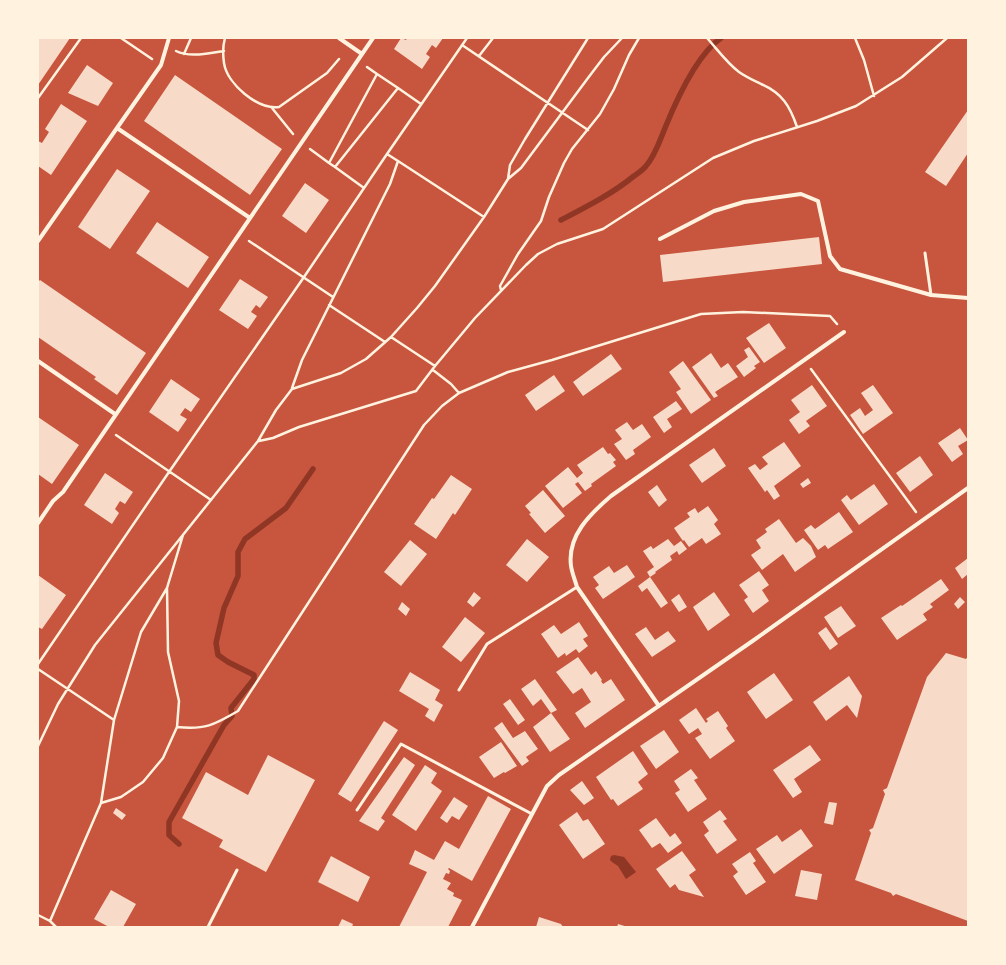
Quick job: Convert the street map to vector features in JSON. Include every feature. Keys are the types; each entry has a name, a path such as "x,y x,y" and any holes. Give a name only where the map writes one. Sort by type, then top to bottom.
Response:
{"street":[{"path":"38,241 161,65 169,38"},
{"path":"339,38 362,54"},
{"path":"38,523 53,501 63,492 373,38"},
{"path":"117,128 250,218"},
{"path":"660,239 714,211 744,202 801,194 818,201 830,256 840,269 931,295 968,298"},
{"path":"659,706 577,587 571,565 572,546 580,527 594,511 611,496 844,332"},
{"path":"38,361 115,414"},
{"path":"472,927 547,786 559,775 968,488"}],"lane":[{"path":"926,253 931,295"},
{"path":"459,690 487,644 577,587"},
{"path":"356,810 401,744 532,814"},
{"path":"208,927 237,870"}],"path":[{"path":"38,98 81,38"},
{"path":"121,38 154,60"},
{"path":"184,54 191,38"},
{"path":"225,38 224,64 229,76 247,96 272,108 279,107 327,73 339,59"},
{"path":"38,664 467,38"},
{"path":"479,56 493,38"},
{"path":"508,179 510,166 547,102 588,38"},
{"path":"292,389 341,374 366,359 390,337 435,286 484,217 508,179 521,168 604,57 622,38"},
{"path":"501,290 500,286 511,266 541,221 549,197 564,163 572,149 600,114 639,38"},
{"path":"707,38 737,70 748,79 761,84 778,94 786,102 792,112 797,127"},
{"path":"855,38 864,60 874,96"},
{"path":"258,441 273,438 299,427 416,391 433,370 434,366 475,318 526,264 538,254 556,244 603,229 713,158 754,141 839,114 874,96 902,77 947,38"},
{"path":"462,45 588,130"},
{"path":"167,46 184,54 195,55 224,51"},
{"path":"367,67 421,104"},
{"path":"364,188 329,163 376,74"},
{"path":"335,167 398,88"},
{"path":"387,154 484,217"},
{"path":"38,746 58,704 95,645 258,441 276,410 292,389 302,360 390,184 398,161"},
{"path":"248,240 333,297"},
{"path":"329,305 385,342"},
{"path":"177,727 192,729 214,725 238,712 424,425 442,406 459,393 508,372 552,360 700,314 743,312 830,316 844,332"},
{"path":"390,337 434,366"},
{"path":"804,360 922,520"},
{"path":"433,370 451,384 459,393"},
{"path":"115,435 211,500"},
{"path":"50,921 101,803 114,720 141,632 167,588 184,533"},
{"path":"101,803 121,797 142,782 163,758 177,727 179,701 168,652 167,588"},
{"path":"38,669 114,720"},
{"path":"38,915 50,921 56,927"}],"shaded area":[{"path":"614,855 624,857 636,872 626,879 618,866 610,860 611,856"}],"building":[{"path":"38,38 70,38 38,85"},
{"path":"401,38 406,40 407,38 443,38 436,48 432,45 426,54 430,57 422,69 394,49"},
{"path":"87,65 113,83 98,106 68,93"},
{"path":"175,75 282,149 250,195 144,121"},
{"path":"61,104 87,121 51,175 38,166 38,141 42,143 49,132 45,129"},
{"path":"968,110 968,153 946,186 925,172"},
{"path":"117,169 150,191 110,249 78,227"},
{"path":"305,183 329,200 306,233 282,216"},
{"path":"157,222 209,257 188,288 136,253"},
{"path":"819,237 822,264 663,282 660,255"},
{"path":"240,279 268,297 260,308 256,305 251,312 257,316 248,329 219,310"},
{"path":"40,280 146,353 117,395 94,379 96,377 38,337 38,282"},
{"path":"769,323 786,348 764,363 746,338"},
{"path":"749,347 760,362 754,366 756,368 744,377 736,366 748,357 744,350"},
{"path":"711,353 721,368 728,363 738,377 715,392 718,396 714,398 692,367"},
{"path":"611,354 622,369 583,396 573,382"},
{"path":"683,361 711,400 691,414 676,392 681,389 669,372"},
{"path":"554,375 565,391 536,411 525,395"},
{"path":"171,379 200,399 191,412 185,408 180,415 187,419 178,432 149,412"},
{"path":"812,385 827,406 806,421 810,426 799,434 789,420 800,412 791,400"},
{"path":"873,385 893,413 863,434 850,415 860,408 865,416 873,410 861,393"},
{"path":"676,401 682,409 667,419 672,427 664,433 653,417"},
{"path":"38,417 79,445 52,484 38,474"},
{"path":"627,422 633,430 642,424 651,437 633,450 635,454 626,460 614,444 622,439 615,430"},
{"path":"960,428 968,440 958,446 963,454 952,462 938,443"},
{"path":"784,442 801,466 774,486 780,496 774,500 767,490 765,492 748,468 755,464 760,470 768,464 762,457"},
{"path":"603,447 608,454 610,453 616,460 613,462 616,466 591,484 592,486 585,491 578,482 575,484 582,493 563,508 545,486 568,467 577,478 583,473 577,465"},
{"path":"714,448 726,466 702,483 689,465"},
{"path":"920,456 933,475 910,492 896,473"},
{"path":"105,473 133,492 125,504 120,501 115,509 119,513 112,524 84,505"},
{"path":"451,475 472,489 455,515 453,513 436,539 414,524 432,498 434,499"},
{"path":"808,478 811,483 803,488 800,484"},
{"path":"874,484 888,504 859,525 841,500 847,495 851,500"},
{"path":"657,485 667,500 659,507 648,492"},
{"path":"543,490 565,516 545,533 529,514 531,513 525,506"},
{"path":"708,506 718,520 714,524 721,534 706,544 702,538 689,547 674,528 690,517 687,513 695,508 698,513"},
{"path":"839,512 853,532 828,549 825,545 818,550 804,530 811,525 815,529"},
{"path":"779,519 796,543 803,538 811,546 816,557 795,572 783,554 762,570 751,555 761,548 756,540 767,532 765,529"},
{"path":"527,539 549,557 527,582 506,565"},
{"path":"668,539 674,546 681,541 687,549 679,555 677,551 670,556 672,560 650,577 647,572 654,567 643,551 651,546 653,549"},
{"path":"410,540 427,554 401,586 384,572"},
{"path":"968,558 968,574 962,579 955,568"},
{"path":"627,565 635,577 603,599 595,588 599,585 593,577 609,566 614,573"},
{"path":"759,571 769,585 762,590 769,601 753,613 744,600 748,597 739,585"},
{"path":"38,575 66,595 42,629 38,627"},
{"path":"650,577 668,603 661,608 647,588 642,592 638,586"},
{"path":"941,579 949,590 930,604 933,607 923,614 927,620 897,640 881,618 901,605 902,606"},
{"path":"474,592 481,598 473,607 467,602"},
{"path":"714,592 730,615 708,631 693,607"},
{"path":"679,594 687,607 679,612 671,600"},
{"path":"960,597 965,602 958,609 954,604"},
{"path":"402,602 410,609 406,616 398,609"},
{"path":"841,606 856,626 838,638 824,617"},
{"path":"465,617 485,633 461,662 442,647"},
{"path":"579,622 588,636 583,639 588,646 579,653 576,649 566,656 565,653 558,658 541,634 554,625 561,634"},
{"path":"646,627 655,640 668,631 676,641 652,657 635,634"},
{"path":"826,627 838,644 830,650 818,633"},
{"path":"946,653 966,659 968,656 968,921 896,894 893,896 891,893 855,880 871,833 869,830 873,828 885,794 883,790 887,788 927,677"},
{"path":"578,657 591,675 596,671 603,684 611,679 625,700 585,728 575,713 591,702 582,688 573,694 556,672"},
{"path":"410,672 440,690 435,700 443,705 434,722 425,716 429,709 399,691"},
{"path":"774,673 793,700 766,719 747,692"},
{"path":"849,676 862,696 857,718 847,705 826,721 813,702"},
{"path":"535,679 557,710 551,713 541,699 533,706 521,689"},
{"path":"510,699 525,720 518,725 503,704"},
{"path":"696,708 706,723 708,721 706,719 718,711 728,726 726,728 735,741 710,759 695,738 702,734 698,728 689,734 679,720"},
{"path":"551,713 570,739 550,752 533,727"},
{"path":"384,721 398,730 351,802 338,794"},
{"path":"502,722 513,738 525,731 538,749 526,757 529,761 522,766 494,728"},
{"path":"664,730 679,752 656,769 640,746"},
{"path":"501,742 517,766 494,778 479,757"},
{"path":"810,745 821,760 794,779 802,792 793,798 773,770"},
{"path":"633,751 648,774 638,782 643,789 618,806 613,799 611,800 596,777"},
{"path":"268,755 315,780 266,872 219,847 223,840 182,818 206,772 248,795"},
{"path":"404,757 415,765 381,818 385,821 378,831 359,821"},
{"path":"425,765 437,773 431,783 442,791 416,831 392,815"},
{"path":"691,769 698,778 694,780 707,799 688,812 675,793 680,790 674,781"},
{"path":"582,781 594,798 584,805 570,790"},
{"path":"488,796 511,809 472,881 449,868 448,869 450,871 449,874 446,873 443,879 451,883 447,889 454,893 453,896 462,900 448,927 399,927 427,872 409,864 415,850 434,860 445,841 459,849"},
{"path":"454,797 468,806 459,820 452,816 447,823 440,818"},
{"path":"829,802 837,803 833,825 824,823"},
{"path":"116,808 126,815 122,820 113,813"},
{"path":"720,810 727,819 723,821 737,840 717,854 704,835 709,831 703,822"},
{"path":"577,812 583,821 588,819 605,844 583,859 559,825"},
{"path":"656,818 670,837 675,833 682,843 668,853 660,843 652,848 639,830"},
{"path":"801,829 813,846 774,874 756,849 777,835 782,842"},
{"path":"682,851 696,870 689,875 704,897 679,890 675,884 670,888 656,869"},
{"path":"750,852 756,861 753,863 766,882 746,895 733,876 738,872 732,864"},
{"path":"331,856 370,877 358,902 318,882"},
{"path":"801,870 822,874 817,900 795,896"},
{"path":"111,890 136,904 123,927 109,927 94,919"},
{"path":"539,917 561,924 563,927 536,927"},
{"path":"342,919 353,924 352,927 338,927"},
{"path":"618,924 628,927 617,927"}],"waterway":[{"path":"561,220 626,183 645,167 655,153 675,105 695,67 703,55 721,38"},
{"path":"179,844 169,835 169,822 224,725 232,716 231,708 254,679 254,675 228,662 218,655 216,643 224,608 238,576 238,552 245,539 286,508 313,469"}]}
